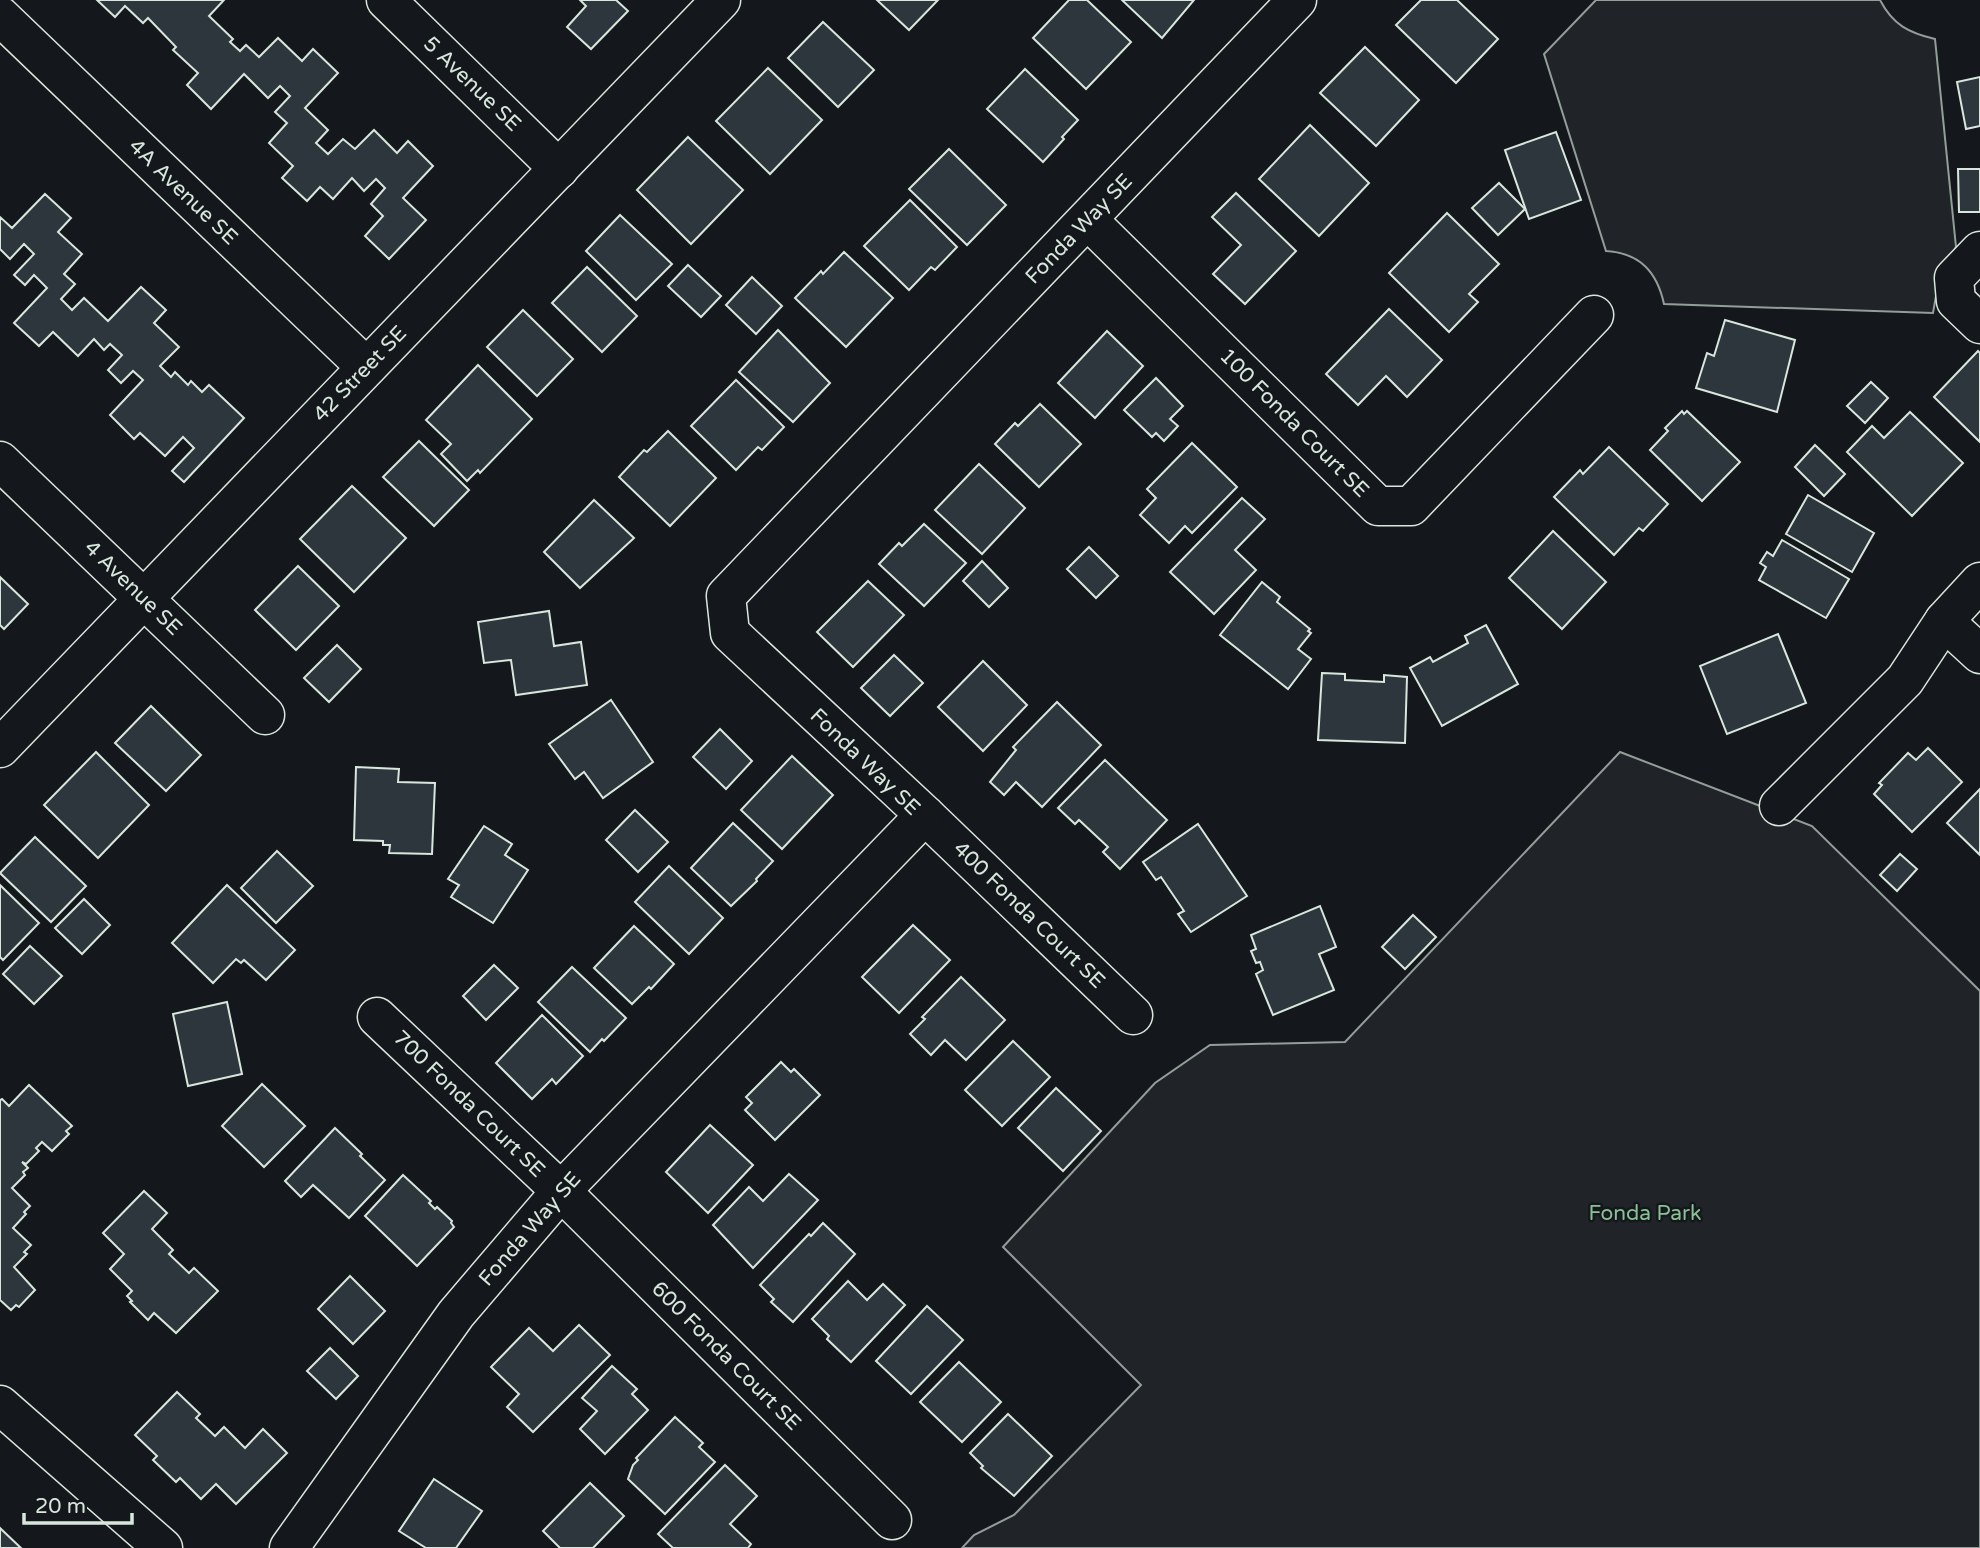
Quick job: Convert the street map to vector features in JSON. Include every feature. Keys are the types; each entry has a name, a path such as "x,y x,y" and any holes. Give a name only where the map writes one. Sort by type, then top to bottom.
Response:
{"street":[{"name":"5 Avenue SE","path":"386,0 559,169"},
{"name":"42 Street SE","path":"0,748 721,0"},
{"name":"Fonda Way SE","path":"289,1548 456,1314 561,1191 925,815 730,633 726,596 1297,0"},
{"name":"4A Avenue SE","path":"0,16 366,368"},
{"name":"100 Fonda Court SE","path":"1088,220 1378,506 1411,506 1594,314"},
{"path":"1980,251 1954,278 1956,302 1980,324"},
{"name":"4 Avenue SE","path":"0,461 265,715"},
{"path":"1779,806 1905,680 1944,621 1980,582"},
{"path":"1944,621 1980,654"},
{"name":"400 Fonda Court SE","path":"925,815 1133,1015"},
{"name":"700 Fonda Court SE","path":"377,1017 561,1191"},
{"name":"600 Fonda Court SE","path":"561,1191 892,1520"},
{"path":"0,1405 163,1548"}],"green space":[{"path":"1596,0 1880,0 1890,16 1903,27 1935,39 1956,247 1939,279 1933,313 1664,304 1657,282 1645,266 1628,256 1606,251 1544,54"},
{"name":"Fonda Park","path":"1620,752 1812,826 1980,991 1980,1548 962,1548 974,1535 1014,1515 1141,1385 1003,1247 1155,1083 1210,1045 1345,1042"}],"building":[{"path":"97,0 224,0 209,16 233,39 230,42 240,51 246,45 259,57 278,38 302,61 313,49 338,73 305,108 328,130 316,143 328,154 343,139 355,149 374,130 397,153 408,141 433,166 403,198 426,220 389,259 365,236 383,216 371,204 385,188 376,179 364,191 352,178 333,199 320,187 307,201 282,178 293,166 269,143 287,123 275,112 290,96 280,86 268,98 244,74 211,109 187,85 198,73 173,50 176,47 148,18 143,23 125,6 115,17"},
{"path":"580,0 616,0 628,11 591,49 567,27 586,6"},
{"path":"877,0 938,0 909,30"},
{"path":"1069,0 1087,0 1131,42 1086,89 1033,38"},
{"path":"1122,0 1194,0 1162,38"},
{"path":"1421,0 1457,0 1498,39 1456,83 1396,25"},
{"path":"823,22 874,70 838,107 788,58"},
{"path":"1365,47 1419,100 1376,146 1320,93"},
{"path":"768,68 822,120 770,174 716,121"},
{"path":"1025,69 1078,120 1043,162 987,109"},
{"path":"1980,77 1980,126 1966,129 1957,82"},
{"path":"1310,125 1369,183 1319,236 1259,179"},
{"path":"1556,132 1581,200 1529,219 1505,150"},
{"path":"688,137 743,190 691,244 637,190"},
{"path":"949,149 1006,205 967,245 909,189"},
{"path":"1958,169 1980,169 1980,212 1959,212"},
{"path":"1499,183 1525,209 1498,235 1472,208"},
{"path":"1236,193 1296,251 1245,304 1213,274 1241,245 1212,217"},
{"path":"45,194 71,218 58,232 82,254 64,274 75,284 61,299 72,310 84,298 108,321 141,287 166,310 154,323 179,347 160,366 171,377 175,372 188,385 191,381 202,392 209,385 244,418 184,482 172,471 194,448 183,437 165,456 140,433 134,439 110,415 143,380 133,371 121,383 108,370 122,355 110,344 104,350 94,339 78,356 53,332 39,346 14,323 47,288 34,275 25,285 14,275 34,254 24,244 10,259 0,249 0,217 12,228"},
{"path":"910,200 957,247 935,270 931,267 909,290 864,246"},
{"path":"1447,213 1499,264 1469,294 1478,302 1449,332 1389,273"},
{"path":"620,215 672,264 636,300 586,251"},
{"path":"844,252 893,298 846,347 795,298"},
{"path":"688,265 721,296 701,317 668,286"},
{"path":"587,267 637,316 602,352 552,303"},
{"path":"752,277 782,306 756,334 726,305"},
{"path":"1389,309 1442,360 1407,397 1386,376 1358,405 1326,374"},
{"path":"523,310 573,359 537,396 487,347"},
{"path":"1725,320 1795,340 1777,412 1696,388 1707,353 1714,356"},
{"path":"778,330 830,383 793,422 739,372"},
{"path":"1107,331 1143,366 1095,418 1058,383"},
{"path":"1978,351 1980,353 1980,442 1934,397"},
{"path":"478,365 532,419 480,473 478,470 467,481 441,454 451,444 426,420"},
{"path":"1156,378 1183,406 1170,419 1178,426 1164,441 1156,433 1152,437 1124,410"},
{"path":"736,380 784,427 762,450 758,447 736,470 691,426"},
{"path":"1871,382 1888,398 1865,423 1847,406"},
{"path":"1040,404 1081,444 1039,487 995,444 1015,423 1018,426"},
{"path":"1682,411 1684,414 1687,411 1740,462 1702,501 1650,450 1668,431 1665,428"},
{"path":"1910,412 1963,463 1912,516 1847,452 1872,426 1884,438"},
{"path":"668,431 716,478 670,526 619,477 644,450 647,452"},
{"path":"419,441 469,490 434,526 383,477"},
{"path":"1192,443 1237,487 1192,533 1185,526 1169,543 1140,515 1156,498 1147,489"},
{"path":"1815,445 1845,474 1824,496 1795,467"},
{"path":"1609,447 1668,504 1643,531 1639,528 1614,555 1554,497 1580,470 1583,474"},
{"path":"979,464 1025,508 982,554 935,510"},
{"path":"352,486 406,538 354,592 300,539"},
{"path":"1808,495 1874,533 1852,572 1786,534"},
{"path":"1242,498 1265,519 1235,550 1256,570 1214,614 1170,572"},
{"path":"594,500 634,538 580,588 544,552"},
{"path":"924,524 966,563 924,606 879,564 899,543 902,546"},
{"path":"1553,531 1606,582 1562,629 1509,578"},
{"path":"1782,540 1849,579 1826,618 1759,580 1766,567 1760,563 1767,552 1773,556"},
{"path":"1089,547 1118,576 1096,598 1067,569"},
{"path":"982,561 1008,588 989,607 963,581"},
{"path":"298,566 339,606 296,650 255,610"},
{"path":"0,577 28,604 4,629 0,625"},
{"path":"868,581 904,615 853,667 817,632"},
{"path":"1262,582 1280,597 1277,602 1310,629 1308,631 1311,633 1298,649 1311,659 1288,689 1220,635"},
{"path":"549,611 554,646 581,642 587,685 516,695 511,660 484,663 478,622"},
{"path":"1486,625 1518,684 1442,726 1410,668 1430,657 1433,662 1468,643 1465,636"},
{"path":"1778,634 1806,703 1727,734 1700,666"},
{"path":"337,645 361,669 329,702 304,678"},
{"path":"894,655 923,683 890,716 861,688"},
{"path":"983,661 1027,705 983,751 938,707"},
{"path":"1322,673 1345,674 1345,680 1384,682 1384,675 1407,677 1405,743 1318,740"},
{"path":"611,700 653,762 603,798 584,772 575,779 549,744"},
{"path":"1057,702 1101,745 1042,807 1016,782 1004,795 990,782 1016,750 1013,747"},
{"path":"151,706 201,755 166,791 115,743"},
{"path":"720,729 752,761 726,789 693,757"},
{"path":"1928,748 1962,782 1912,832 1874,794 1882,785 1879,783 1908,753 1916,760"},
{"path":"96,752 149,805 98,858 44,805"},
{"path":"792,756 833,795 782,849 741,810"},
{"path":"1105,760 1167,820 1120,869 1103,852 1108,847 1079,820 1075,824 1058,808"},
{"path":"356,767 399,769 398,782 435,783 432,854 389,853 390,845 383,845 383,841 354,840"},
{"path":"1980,789 1980,855 1947,823"},
{"path":"635,810 668,842 638,872 606,840"},
{"path":"733,823 773,861 731,906 691,868"},
{"path":"1198,824 1247,896 1191,932 1178,914 1184,911 1161,877 1156,880 1143,862"},
{"path":"484,826 512,844 505,855 528,870 493,923 451,897 459,885 448,879"},
{"path":"35,837 86,886 51,922 0,873"},
{"path":"277,851 313,886 276,923 241,888"},
{"path":"1900,854 1917,869 1897,891 1880,875"},
{"path":"669,866 723,918 689,954 635,902"},
{"path":"0,885 39,923 3,960 0,957"},
{"path":"227,885 295,950 266,980 244,960 241,963 236,959 213,983 172,943"},
{"path":"84,899 110,925 82,954 55,928"},
{"path":"1320,906 1336,947 1319,954 1334,990 1273,1015 1256,974 1263,970 1260,962 1256,963 1251,951 1256,949 1251,935"},
{"path":"1413,915 1436,937 1405,969 1382,947"},
{"path":"913,925 950,960 899,1013 862,977"},
{"path":"634,926 674,964 651,989 649,987 632,1004 594,968"},
{"path":"30,946 62,976 34,1004 3,974"},
{"path":"494,965 518,988 486,1020 463,996"},
{"path":"572,967 626,1018 590,1052 538,1002"},
{"path":"961,977 1005,1020 966,1060 945,1040 931,1055 910,1034 925,1019 922,1017"},
{"path":"227,1002 242,1074 188,1086 173,1014"},
{"path":"542,1015 583,1056 556,1084 552,1079 532,1099 496,1063"},
{"path":"1013,1041 1050,1077 1002,1126 965,1090"},
{"path":"781,1062 791,1072 794,1069 820,1095 775,1140 745,1110 752,1103 746,1097"},
{"path":"262,1084 305,1126 264,1167 222,1126"},
{"path":"29,1085 72,1126 66,1131 69,1134 52,1151 42,1142 36,1148 39,1151 26,1164 22,1162 28,1168 12,1188 30,1206 13,1228 31,1245 24,1252 27,1254 14,1267 35,1290 19,1307 16,1305 11,1310 0,1300 0,1100 9,1106"},
{"path":"1056,1088 1101,1131 1063,1171 1018,1128"},
{"path":"710,1125 753,1165 708,1213 666,1172"},
{"path":"335,1128 385,1180 349,1218 313,1185 301,1197 285,1181"},
{"path":"789,1174 818,1200 753,1268 713,1225 749,1187 763,1201"},
{"path":"403,1175 431,1201 429,1203 435,1209 437,1207 452,1221 454,1227 417,1266 365,1216"},
{"path":"144,1191 167,1213 152,1229 173,1250 169,1254 189,1273 194,1268 218,1291 176,1333 154,1313 148,1320 130,1302 132,1301 127,1296 132,1291 110,1269 124,1254 103,1233"},
{"path":"823,1223 855,1254 793,1322 771,1302 774,1299 760,1285"},
{"path":"350,1276 385,1311 353,1344 318,1309"},
{"path":"848,1281 867,1300 883,1284 905,1305 851,1362 827,1339 829,1336 812,1319"},
{"path":"927,1306 963,1340 911,1394 876,1361"},
{"path":"579,1325 610,1355 533,1432 507,1407 519,1394 491,1367 529,1328 553,1351"},
{"path":"330,1348 358,1376 336,1399 307,1371"},
{"path":"959,1362 1001,1402 962,1442 920,1402"},
{"path":"612,1366 637,1389 632,1394 648,1410 605,1454 580,1429 597,1411 582,1398"},
{"path":"177,1392 200,1414 196,1418 215,1436 224,1427 245,1448 263,1429 287,1453 236,1504 216,1484 201,1499 180,1478 176,1482 153,1460 157,1456 135,1435"},
{"path":"1008,1414 1052,1456 1014,1496 981,1468 983,1466 970,1453"},
{"path":"675,1417 703,1443 699,1447 715,1462 665,1514 628,1479 638,1460 636,1458"},
{"path":"725,1465 757,1496 730,1524 751,1544 748,1548 673,1548 658,1534"},
{"path":"434,1479 482,1511 456,1548 426,1548 399,1531"},
{"path":"590,1483 624,1516 593,1548 560,1548 543,1531"},
{"path":"0,1528 21,1548 0,1548"}]}
